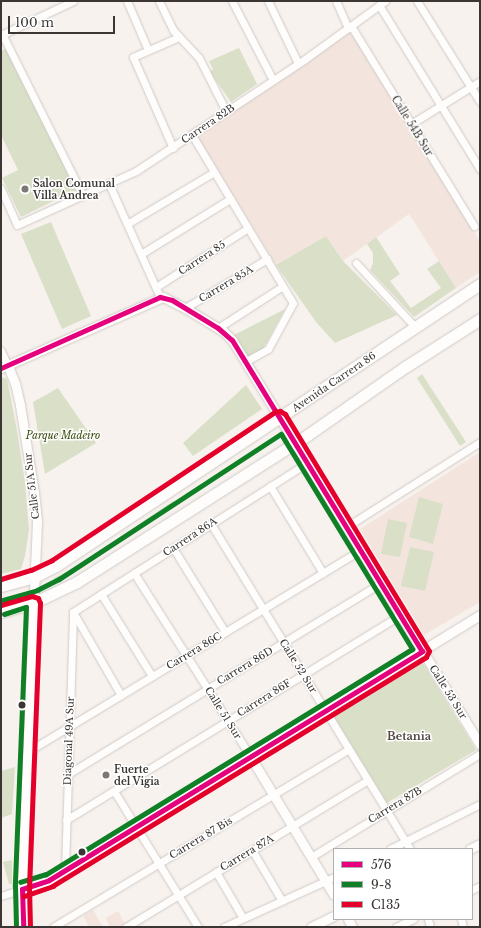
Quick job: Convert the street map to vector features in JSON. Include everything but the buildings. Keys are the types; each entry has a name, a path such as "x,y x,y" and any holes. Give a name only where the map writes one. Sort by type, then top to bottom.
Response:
{"main road":[{"name":"Avenida Carrera 86","path":"1,586 34,577 75,553 416,328 480,284"},
{"path":"1,612 33,603 77,582 294,443 405,367 480,319"}],"street":[{"path":"73,1 2,35 83,196"},
{"path":"127,1 148,50"},
{"path":"159,1 170,25 179,38 199,58 226,111"},
{"path":"232,1 273,80"},
{"path":"268,1 298,63"},
{"name":"Calle 54B Sur","path":"336,1 349,27 474,226"},
{"path":"417,1 480,102"},
{"path":"379,4 480,169"},
{"name":"Carrera 82B","path":"1,189 17,225 136,171 173,148 298,63 379,4"},
{"path":"173,148 133,57 179,38"},
{"path":"411,124 480,81"},
{"path":"192,135 293,303 268,349 245,362"},
{"path":"127,224 214,172"},
{"path":"4,367 160,297 109,184"},
{"path":"140,254 230,199"},
{"name":"Carrera 85","path":"156,287 248,228"},
{"name":"Carrera 85A","path":"186,308 267,259"},
{"path":"356,263 416,328"},
{"path":"218,328 283,286"},
{"name":"Calle 53 Sur","path":"160,297 166,298 186,308 227,335 280,418 480,744"},
{"name":"Calle 51A Sur","path":"1,351 4,367 15,383 20,405 34,492 36,521 22,889 23,927"},
{"path":"346,526 480,442"},
{"name":"Carrera 86A","path":"73,612 307,463"},
{"path":"270,486 323,572"},
{"name":"Calle 52 Sur","path":"211,524 409,848"},
{"path":"173,548 225,632"},
{"name":"Carrera 86C","path":"27,752 360,550"},
{"name":"Calle 51 Sur","path":"134,573 250,756 311,857 330,879 333,891"},
{"name":"Carrera 86D","path":"68,774 381,583"},
{"path":"102,594 152,676"},
{"path":"73,612 121,695"},
{"name":"Diagonal 49A Sur","path":"65,870 73,612"},
{"name":"Carrera 86F","path":"66,820 400,615"},
{"path":"1,896 44,882 65,870 480,615"},
{"name":"Carrera 87 Bis","path":"53,927 349,749"},
{"name":"Carrera 87B","path":"311,857 480,754"},
{"name":"Carrera 87A","path":"126,927 368,780"},
{"path":"114,791 198,927"},
{"path":"392,848 480,804"},
{"path":"252,850 282,901"},
{"path":"216,872 243,918"},
{"path":"224,927 330,879"},
{"path":"311,927 333,916"},
{"path":"396,927 411,920"}],"shaded area":[{"path":"351,31 480,241 480,272 456,288 409,214 343,261 326,236 276,265 197,136"},
{"path":"480,452 480,602 424,635 360,529"},
{"path":"93,910 103,927 89,927 83,916"},
{"path":"118,911 125,924 119,927 110,927 105,918"}],"green space":[{"path":"7,48 76,190 21,217 2,178 18,170 1,135 1,51"},
{"path":"239,48 257,84 231,102 210,72 213,69 209,61"},
{"path":"51,222 91,316 62,329 21,234"},
{"path":"326,236 343,261 397,315 335,343 316,322 276,265"},
{"path":"376,237 400,274 390,281 411,308 441,288 427,269 439,261 456,288 414,317 370,270 373,263 373,253 367,244"},
{"path":"285,309 262,350 248,357 234,335"},
{"path":"422,374 466,442 460,446 417,378"},
{"path":"1,377 7,379 16,425 25,482 29,530 25,556 21,569 1,574"},
{"path":"246,385 262,409 193,456 183,443"},
{"name":"Parque Madeiro","path":"58,388 96,443 45,474 33,402"},
{"path":"419,497 443,504 433,544 409,537"},
{"path":"173,501 176,505 72,574 54,583 54,578 74,568"},
{"path":"388,519 407,523 400,557 381,554"},
{"path":"410,547 434,552 425,591 401,586"},
{"path":"423,663 476,750 387,803 334,717"},
{"path":"15,767 12,814 1,818 1,771"},
{"path":"12,860 12,884 9,884 3,862"}],"transit line":[{"name":"576","path":"1,368 160,297 172,300 218,328 232,340 422,651"},
{"name":"C135","path":"1,579 31,570 52,560 275,412 280,411 285,414 429,651 426,657 53,886 24,896"},
{"name":"9-8","path":"3,600 37,590 59,579 281,434 412,649 46,874 20,882"},
{"name":"C135","path":"1,605 32,596 38,598 40,603 29,886 30,927"},
{"name":"9-8","path":"4,614 26,607 15,886 16,927"},
{"name":"576","path":"22,889 49,880 422,651"},
{"name":"576","path":"22,889 23,927"}],"place":[{"name":"Salon Comunal Villa Andrea","path":"25,189"},
{"name":"Fuerte del Vigia","path":"106,775"}],"district":[{"name":"Betania","path":"409,736"}]}
